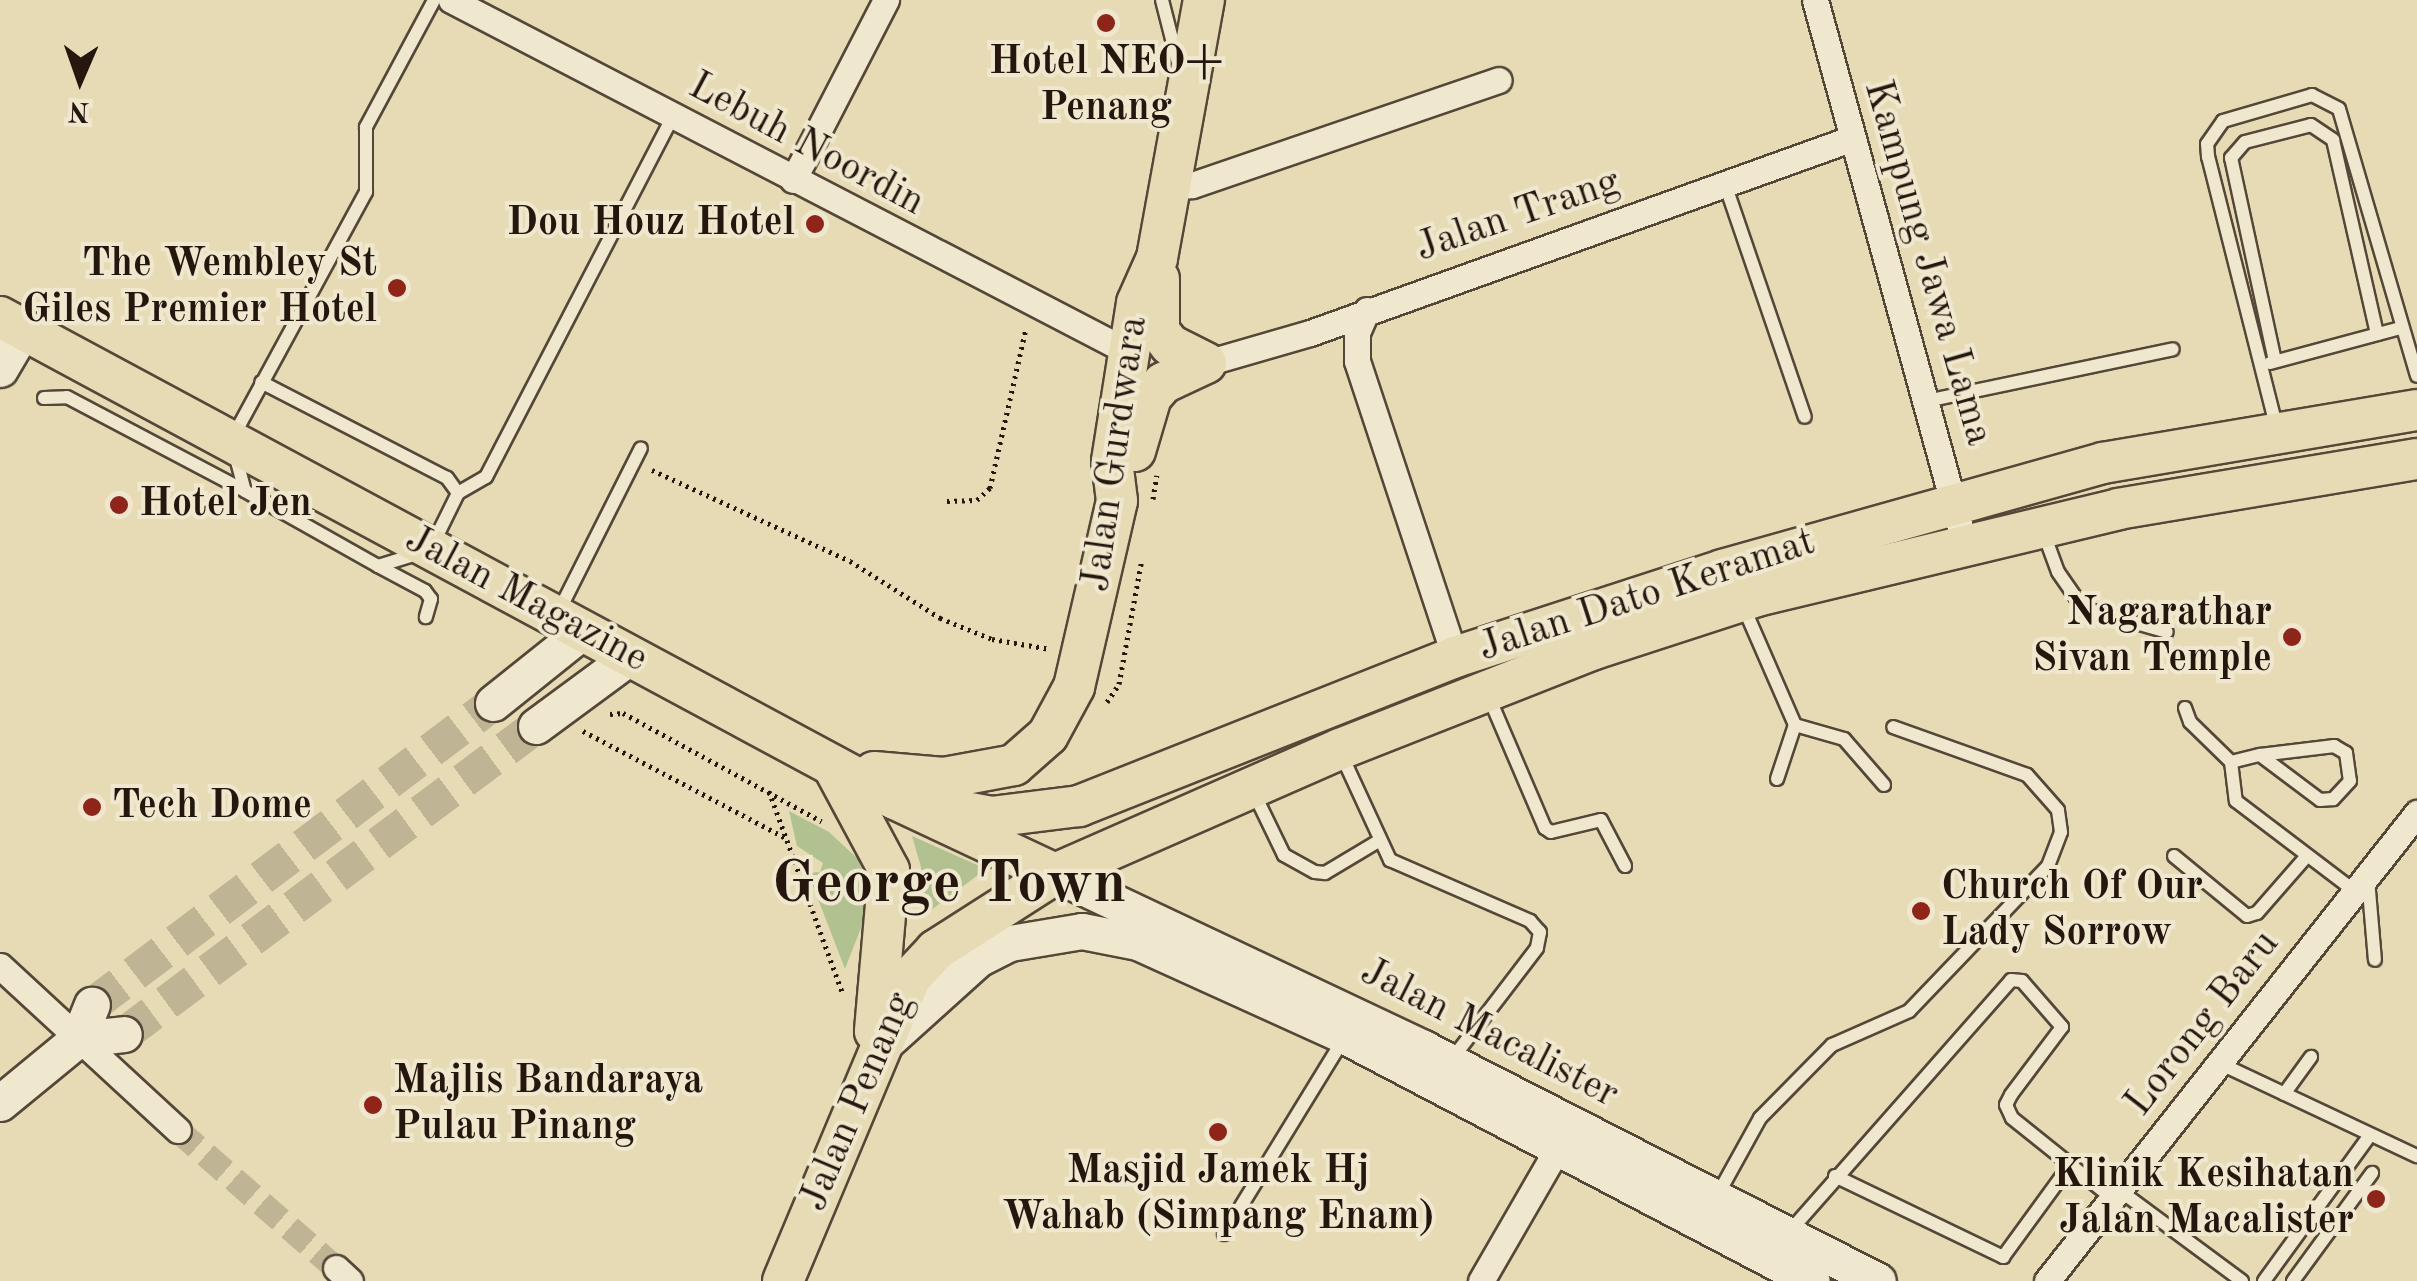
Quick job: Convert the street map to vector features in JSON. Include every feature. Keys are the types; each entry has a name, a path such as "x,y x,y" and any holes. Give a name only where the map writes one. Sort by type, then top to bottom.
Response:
{"main road":[{"name":"Jalan Gurdwara","path":"831,762 899,778 944,778 998,770 1032,752 1048,735 1082,664 1117,501 1112,461 1137,304 1156,258 1204,0"},
{"path":"1156,258 1160,332 1170,345 1206,363"},
{"path":"0,369 11,324"},
{"name":"Jalan Magazine","path":"11,324 895,799 1055,874"},
{"path":"1117,501 1151,397 1162,384 1206,363"},
{"name":"Jalan Dato Keramat","path":"895,799 991,817 1080,806 1456,657 1954,502 2103,463 2417,410"},
{"name":"Jalan Dato Keramat","path":"1055,874 1340,749 1741,601 2041,527 2417,459"},
{"path":"493,703 569,625"},
{"path":"554,725 630,656"},
{"path":"831,762 889,870 891,909 874,1012 878,1050"},
{"name":"Jalan Macalister","path":"1055,874 1778,1247 1878,1281"},
{"name":"Jalan Penang","path":"784,1281 911,977 936,950 1055,874"},
{"name":"Jalan Macalister","path":"878,1050 978,959 1044,933 1082,931 1182,957 1345,1036 1442,1072"},
{"path":"0,1103 78,1039 92,1005"},
{"path":"78,1039 124,1034"},
{"name":"Jalan Macalister","path":"1778,1247 1812,1281"}],"street":[{"name":"Lebuh Noordin","path":"451,0 1035,307 1129,352"},
{"path":"794,180 886,0"},
{"name":"Kampung Jawa Lama","path":"1815,0 1966,546"},
{"path":"1170,187 1192,185 1498,80"},
{"name":"Jalan Trang","path":"1206,363 1310,333 1853,138"},
{"path":"1368,310 1357,332 1357,360 1456,657"},
{"path":"1310,333 1357,360"},
{"name":"Lorong Baru","path":"2047,1281 2417,813"},
{"path":"0,966 178,1130"},
{"path":"1481,1281 1565,1136"}],"lane":[{"path":"245,491 232,440 366,192 366,126 434,0"},
{"path":"1162,0 1186,94"},
{"path":"2278,432 2258,366 2208,144 2223,121 2292,97 2329,99 2339,109 2417,376"},
{"path":"378,566 430,550 456,489 486,476 673,117"},
{"path":"2275,362 2231,158 2245,142 2311,125 2333,140 2377,334"},
{"path":"1724,182 1805,417"},
{"path":"2258,366 2401,328"},
{"path":"1927,401 2173,349"},
{"path":"261,382 456,489"},
{"path":"44,398 67,396 425,591 431,599 426,617"},
{"path":"569,625 641,448"},
{"path":"2041,527 2058,572 2083,608 2167,632"},
{"path":"1741,601 1795,725 1777,779"},
{"path":"1487,692 1545,828 1556,832 1602,820 1624,866"},
{"path":"2185,708 2190,722 2232,762 2236,801 2306,857 2362,885 2375,960"},
{"path":"1795,725 1844,738 1884,784"},
{"path":"1709,1211 1760,1118 1832,1045 1909,1011 2048,866 2060,832 2058,810 2027,775 1893,728"},
{"path":"2232,762 2260,754 2334,746 2346,753 2350,780 2333,799 2320,800 2260,754"},
{"path":"1340,749 1377,842 1390,860 1530,921 1540,932 1538,948 1442,1072"},
{"path":"1252,788 1284,854 1314,872 1325,873 1377,842"},
{"path":"2174,856 2248,916 2258,913 2306,857"},
{"path":"1778,1247 1835,1176 2011,980 2022,981 2062,1027 2006,1105 2012,1118 2070,1166 2242,1281"},
{"path":"1224,1234 1345,1036"},
{"path":"2284,1094 2311,1057"},
{"path":"2220,1063 2417,1156"},
{"path":"2264,1281 2370,1135"},
{"path":"1835,1176 2002,1256 2070,1166"},
{"path":"2293,1281 2372,1172"}],"path":[{"path":"947,501 977,500 990,488 1016,353 1035,307"},
{"path":"634,462 850,561 940,618 992,639 1056,650"},
{"path":"554,725 623,713 831,826"},
{"path":"554,725 788,839"},
{"path":"768,789 845,1000"}],"green space":[{"path":"789,811 829,832 858,859 868,885 866,915 845,969 808,873 820,872 823,863 797,846"},
{"path":"912,836 986,869 923,916 921,867"}],"tunnel":[{"path":"92,1005 493,703"},
{"path":"124,1034 536,726"},
{"path":"178,1130 336,1268"}],"place":[{"name":"Hotel NEO+ Penang","path":"1106,23"},
{"name":"Dou Houz Hotel","path":"815,224"},
{"name":"The Wembley St Giles Premier Hotel","path":"397,288"},
{"name":"Hotel Jen","path":"119,505"},
{"name":"Nagarathar Sivan Temple","path":"2292,637"},
{"name":"Tech Dome","path":"92,807"},
{"name":"Church Of Our Lady Sorrow","path":"1921,911"},
{"name":"Majlis Bandaraya Pulau Pinang","path":"373,1105"},
{"name":"Masjid Jamek Hj Wahab (Simpang Enam)","path":"1218,1132"},
{"name":"Klinik Kesihatan Jalan Macalister","path":"2376,1199"}],"district":[{"name":"George Town","path":"949,885"}]}
